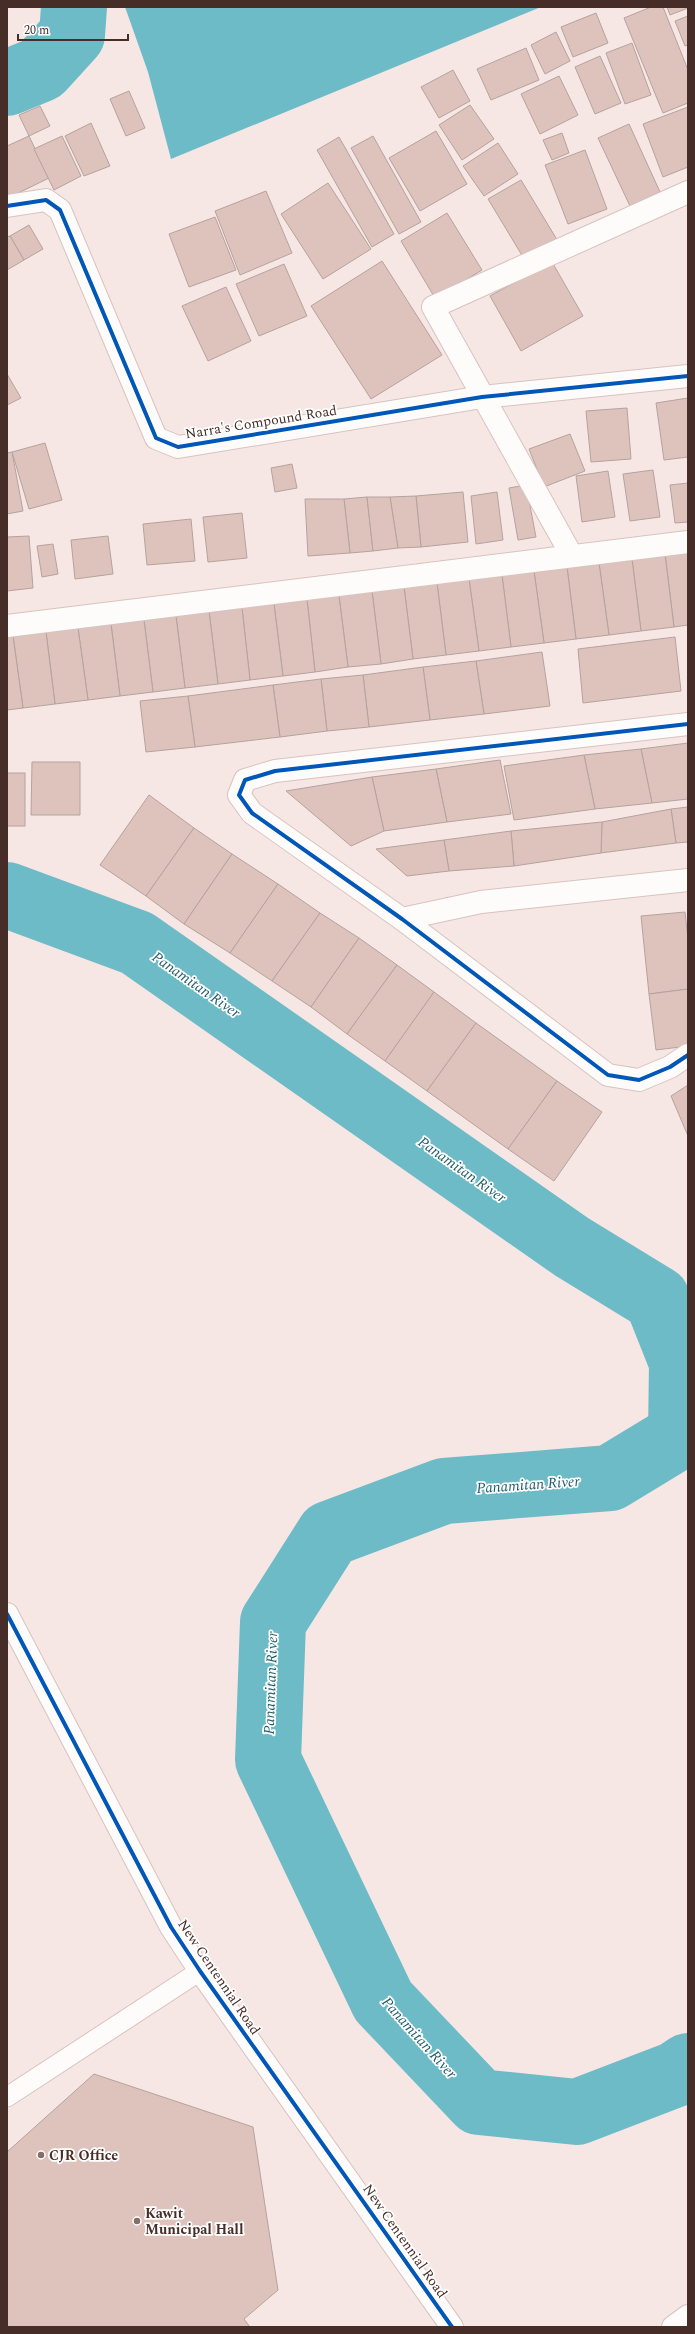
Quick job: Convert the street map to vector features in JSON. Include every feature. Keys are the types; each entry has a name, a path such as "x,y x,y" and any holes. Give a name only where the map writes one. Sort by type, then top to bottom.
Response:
{"street":[{"path":"572,556 433,307 688,192"},
{"name":"Narra's Compound Road","path":"7,206 46,200 60,210 156,438 178,447 482,397 688,376"},
{"path":"7,626 688,542"},
{"path":"688,724 275,771 245,780 239,795 252,813 402,919 608,1075 638,1080 670,1067 688,1055"},
{"path":"402,919 481,902 688,880"},
{"name":"New Centennial Road","path":"7,1614 171,1927 200,1971 452,2327"},
{"path":"673,2327 688,2316"}],"lane":[{"path":"7,2097 200,1971"}],"water":[{"path":"125,7 541,7 171,159 148,72"}],"building":[{"path":"651,7 663,7 688,70 688,103 663,113 624,18"},
{"path":"667,7 688,7 688,8 670,15"},
{"path":"596,13 608,43 573,57 561,27"},
{"path":"688,16 688,45 685,46 675,21"},
{"path":"556,32 570,61 545,74 531,45"},
{"path":"632,43 651,95 625,104 606,53"},
{"path":"526,48 539,80 491,100 477,69"},
{"path":"600,56 621,103 595,114 575,67"},
{"path":"453,70 470,101 439,118 421,87"},
{"path":"559,76 578,115 540,134 521,94"},
{"path":"129,91 145,128 126,136 110,99"},
{"path":"470,105 494,139 462,160 439,125"},
{"path":"40,106 50,126 29,136 19,115"},
{"path":"688,107 688,167 663,177 643,124"},
{"path":"91,123 110,166 84,176 65,136"},
{"path":"629,124 660,192 630,206 598,138"},
{"path":"436,131 467,184 420,211 389,158"},
{"path":"562,133 569,153 552,160 543,140"},
{"path":"29,136 49,178 10,197 7,192 7,146"},
{"path":"62,136 81,176 54,190 34,149"},
{"path":"373,136 421,222 399,234 351,148"},
{"path":"339,137 394,234 372,247 317,150"},
{"path":"498,143 518,174 484,196 463,166"},
{"path":"585,150 607,209 568,224 545,165"},
{"path":"521,180 559,243 526,262 488,199"},
{"path":"328,183 371,249 323,279 281,214"},
{"path":"266,191 292,253 240,275 215,211"},
{"path":"447,213 482,270 435,298 401,241"},
{"path":"215,217 236,270 189,287 169,234"},
{"path":"29,225 43,249 24,260 10,236"},
{"path":"10,236 24,260 7,270 7,237"},
{"path":"382,261 442,355 371,399 311,306"},
{"path":"552,262 583,316 521,351 490,296"},
{"path":"284,264 307,316 259,336 236,284"},
{"path":"226,287 251,341 208,361 182,306"},
{"path":"7,374 21,398 7,405"},
{"path":"688,398 688,457 664,460 656,403"},
{"path":"627,408 631,459 591,462 586,411"},
{"path":"570,434 585,471 544,487 529,449"},
{"path":"45,443 62,500 29,509 12,452"},
{"path":"12,452 23,511 7,514 7,453"},
{"path":"292,464 297,488 275,492 271,468"},
{"path":"653,470 660,517 630,521 623,474"},
{"path":"608,471 615,517 582,522 576,476"},
{"path":"688,483 688,522 675,523 670,485"},
{"path":"526,485 536,537 518,540 509,488"},
{"path":"463,492 468,542 421,547 416,496"},
{"path":"497,492 503,540 476,544 471,496"},
{"path":"416,496 421,547 398,548 390,497"},
{"path":"367,497 373,551 350,553 344,499"},
{"path":"367,497 390,497 398,548 373,551"},
{"path":"305,499 344,499 350,553 308,556"},
{"path":"242,513 247,558 208,562 203,517"},
{"path":"191,519 195,561 147,565 143,524"},
{"path":"29,536 33,588 7,591 7,537"},
{"path":"108,536 113,574 75,579 71,540"},
{"path":"53,544 58,574 42,577 37,546"},
{"path":"688,552 688,625 674,627 665,554"},
{"path":"665,554 674,627 641,631 632,559"},
{"path":"632,559 641,631 609,635 599,563"},
{"path":"599,563 609,635 576,639 567,567"},
{"path":"567,567 576,639 544,643 534,571"},
{"path":"534,571 544,643 511,647 502,575"},
{"path":"502,575 511,647 479,651 469,579"},
{"path":"469,579 479,651 446,655 437,583"},
{"path":"437,583 446,655 413,659 404,587"},
{"path":"404,587 413,659 381,664 372,591"},
{"path":"372,591 381,664 348,667 339,596"},
{"path":"339,596 348,667 315,672 307,599"},
{"path":"307,599 315,672 283,676 274,604"},
{"path":"274,604 283,676 250,680 242,608"},
{"path":"242,608 250,680 218,684 209,611"},
{"path":"209,611 218,684 185,688 176,616"},
{"path":"176,616 185,688 153,692 144,620"},
{"path":"144,620 153,692 120,696 111,624"},
{"path":"111,624 120,696 88,700 78,628"},
{"path":"78,628 88,700 55,704 46,632"},
{"path":"46,632 55,704 23,708 13,636"},
{"path":"13,636 23,708 7,710 7,637"},
{"path":"675,637 681,691 583,703 578,649"},
{"path":"542,652 550,706 484,714 476,661"},
{"path":"476,661 484,714 430,720 423,667"},
{"path":"423,667 430,720 369,727 363,675"},
{"path":"363,675 369,727 327,731 321,679"},
{"path":"321,679 327,731 280,737 273,685"},
{"path":"273,685 280,737 195,747 188,696"},
{"path":"188,696 195,747 146,752 140,701"},
{"path":"688,743 688,799 652,803 641,749"},
{"path":"641,749 652,803 595,809 584,755"},
{"path":"584,755 595,809 514,820 504,766"},
{"path":"500,760 511,814 447,822 436,769"},
{"path":"32,762 80,762 80,815 31,815"},
{"path":"436,769 447,822 384,831 372,777"},
{"path":"7,773 25,773 25,826 7,826"},
{"path":"372,777 384,831 351,846 286,791"},
{"path":"149,795 194,828 146,896 100,865"},
{"path":"688,807 688,842 676,843 671,809"},
{"path":"671,809 676,843 601,853 602,822"},
{"path":"602,822 601,853 514,866 511,831"},
{"path":"194,828 232,854 184,924 146,896"},
{"path":"511,831 514,866 449,871 444,840"},
{"path":"444,840 449,871 407,876 376,849"},
{"path":"232,854 278,884 230,953 184,924"},
{"path":"278,884 320,913 272,981 230,953"},
{"path":"685,912 688,939 688,989 649,994 641,916"},
{"path":"320,913 359,938 311,1007 272,981"},
{"path":"359,938 397,965 347,1034 311,1007"},
{"path":"397,965 434,992 385,1061 347,1034"},
{"path":"688,989 688,1046 656,1050 649,994"},
{"path":"434,992 476,1023 427,1091 385,1061"},
{"path":"476,1023 557,1081 508,1149 427,1091"},
{"path":"557,1081 602,1112 554,1181 508,1149"},
{"path":"688,1085 688,1136 671,1096"},
{"name":"Kawit Municipal Hall","path":"94,2074 253,2127 278,2290 244,2319 250,2327 7,2327 7,2152"}],"waterway":[{"name":"Panamitan River","path":"7,83 41,69 72,35 74,7"},
{"name":"Panamitan River","path":"7,895 137,943 572,1247 657,1299 682,1362 681,1435 610,1478 444,1491 329,1534 273,1622 268,1760 383,2001 479,2102 577,2112 676,2074 688,2066"}],"cycle path":[{"path":"7,206 46,200 60,210 156,438 178,447 482,397 688,376"},
{"path":"688,724 275,771 245,780 239,795 252,813 402,919 608,1075 639,1080 670,1067 688,1055"},
{"path":"7,1614 171,1927 200,1971 452,2327"}],"place":[{"name":"CJR Office","path":"41,2155"},
{"name":"Kawit Municipal Hall","path":"137,2221"}]}
